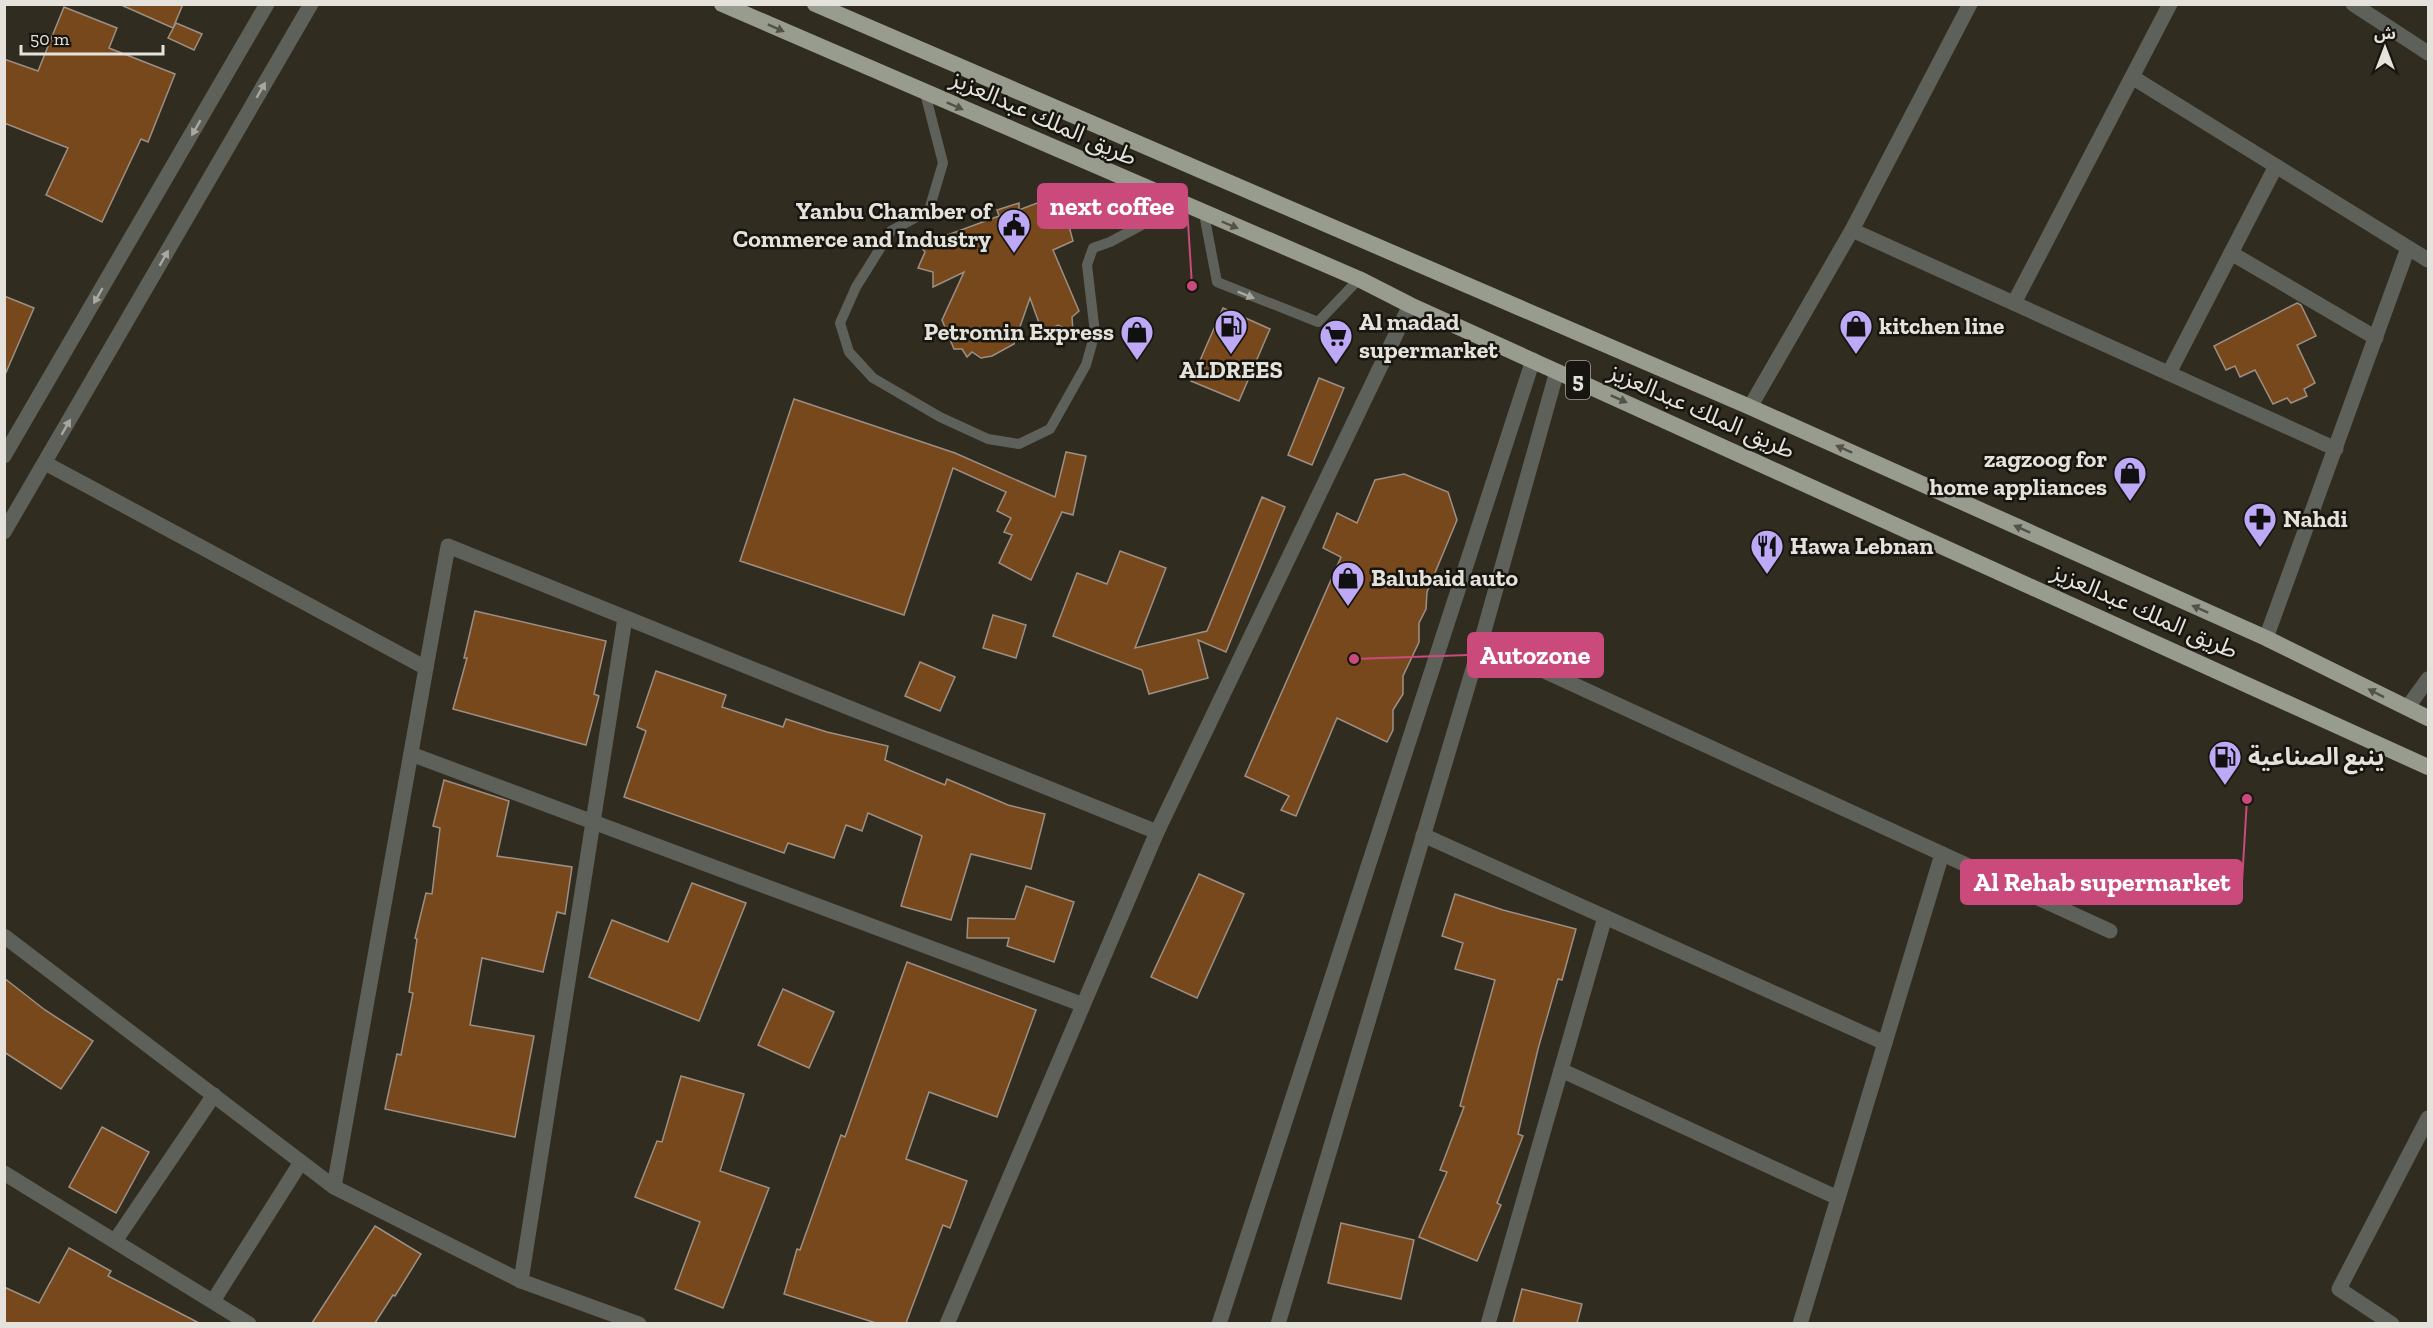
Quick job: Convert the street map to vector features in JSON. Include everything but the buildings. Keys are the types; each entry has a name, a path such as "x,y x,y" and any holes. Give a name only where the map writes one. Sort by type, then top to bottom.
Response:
{"highway":[{"name":"طريق الملك عبدالعزيز","path":"722,4 1359,279 1410,305 2428,766"},
{"name":"طريق الملك عبدالعزيز","path":"815,4 1750,407 2266,638 2428,718"}],"street":[{"path":"4,456 267,4"},
{"path":"4,532 311,4"},
{"path":"1750,407 1852,231 1970,4"},
{"path":"2014,303 2170,4"},
{"path":"2353,4 2428,54"},
{"path":"2132,77 2428,260"},
{"path":"2169,373 2276,166"},
{"path":"1852,231 2336,449"},
{"path":"2266,638 2408,248"},
{"path":"2231,253 2376,338"},
{"path":"948,1323 1157,832 1410,305"},
{"path":"1219,1323 1533,360"},
{"path":"1278,1323 1481,642 1557,371"},
{"path":"45,463 426,668"},
{"path":"334,1187 448,546 1157,832"},
{"path":"521,1281 625,618"},
{"path":"1481,642 2110,931"},
{"path":"2407,708 2428,679"},
{"path":"411,754 1082,1004"},
{"path":"1424,835 1885,1043"},
{"path":"1800,1323 1942,854"},
{"path":"1488,1323 1605,917"},
{"path":"4,936 334,1187 521,1281 639,1323"},
{"path":"1561,1070 1838,1198"},
{"path":"116,1241 214,1095"},
{"path":"2392,1323 2339,1289 2428,1118"},
{"path":"213,1301 301,1162"},
{"path":"4,1173 249,1323"}],"lane":[{"path":"925,93 944,163 929,210 891,231 856,287 840,323 849,352 873,378 940,417 988,439 1019,444 1050,429 1086,365 1095,333 1087,265 1093,248 1110,242 1181,204"},
{"path":"1204,214 1217,282 1245,295 1318,322 1359,279"}],"place":[{"name":"Yanbu Chamber of Commerce and Industry","path":"1014,254"},
{"name":"next coffee","path":"1192,286"},
{"name":"ALDREES","path":"1231,355"},
{"name":"kitchen line","path":"1856,355"},
{"name":"Petromin Express","path":"1137,361"},
{"name":"Al madad supermarket","path":"1336,365"},
{"name":"zagzoog for home appliances","path":"2130,502"},
{"name":"Nahdi","path":"2260,548"},
{"name":"Hawa Lebnan","path":"1767,575"},
{"name":"Balubaid auto","path":"1348,607"},
{"name":"Autozone","path":"1354,659"},
{"name":"ينبع الصناعية","path":"2225,786"},
{"name":"Al Rehab supermarket","path":"2247,799"}]}
